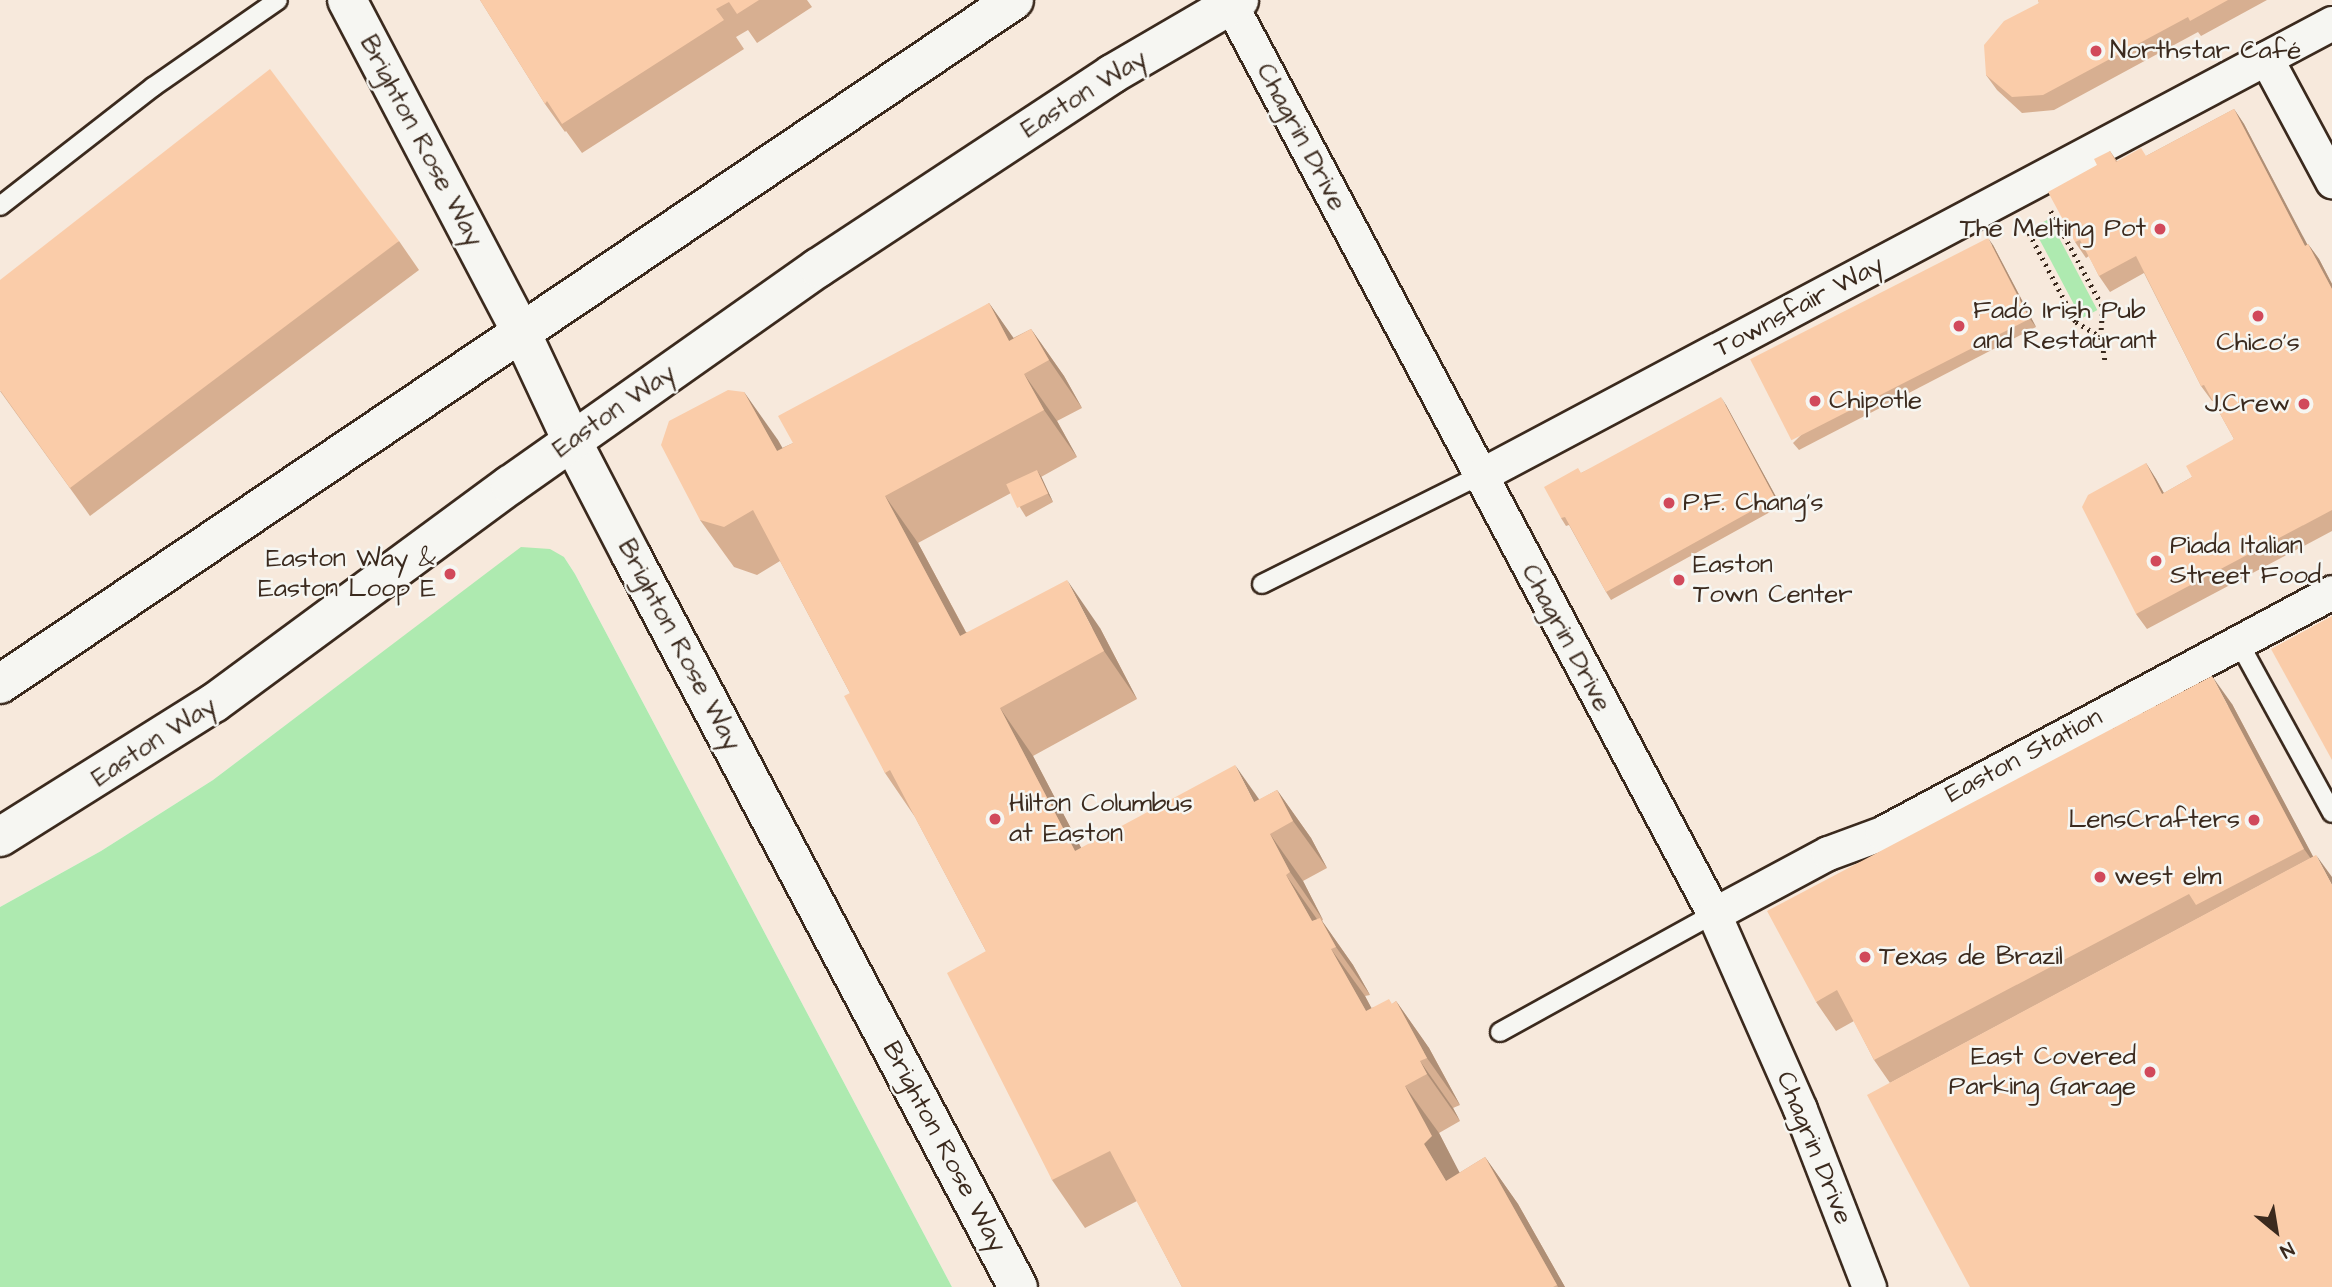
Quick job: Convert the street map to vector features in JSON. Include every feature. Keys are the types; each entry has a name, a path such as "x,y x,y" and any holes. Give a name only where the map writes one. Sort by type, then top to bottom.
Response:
{"main road":[{"name":"Brighton Rose Way","path":"347,0 521,332 572,441 1018,1287"},
{"path":"0,684 1014,0"},
{"name":"Easton Way","path":"0,837 214,704 572,441 818,268 1112,74 1235,2"}],"street":[{"name":"Chagrin Drive","path":"1235,2 1479,476 1714,914 1800,1109 1869,1287"},
{"name":"Townsfair Way","path":"1479,476 2332,23"},
{"path":"2266,58 2332,181"},
{"name":"Easton Station","path":"1714,914 1828,853 1870,839 2332,592"}],"lane":[{"path":"0,206 153,87 278,0"},
{"name":"Townsfair Way","path":"1262,584 1479,476"},
{"path":"2238,641 2332,813"},
{"path":"1500,1032 1714,914"}],"path":[{"path":"2023,188 2054,213 2103,307 2101,337 2106,364"},
{"path":"2023,188 2026,228 2076,322 2101,337"}],"shaded area":[{"path":"0,0 2332,0 2332,1287 952,1287 575,574 564,557 521,548 213,780 101,851 0,907"}],"green space":[{"path":"2049,219 2097,310 2081,318 2033,227"},
{"path":"521,547 550,549 564,557 575,574 952,1287 0,1287 0,907 101,851 213,780"}],"building":[{"path":"480,0 759,0 737,14 729,2 716,9 724,20 562,124 547,101 545,104"},
{"path":"2038,0 2228,0 2190,21 2188,17 2043,95 2012,97 1986,75 1984,45 2004,21 2039,3"},
{"path":"270,69 399,241 70,488 0,390 0,280"},
{"path":"2234,109 2305,246 2308,244 2332,289 2332,510 2136,614 2082,507 2088,495 2146,463 2162,494 2192,477 2186,466 2234,439 2204,385 2201,386 2136,256 2099,276 2080,240 2075,242 2048,192 2097,165 2094,159 2110,151 2116,162 2141,148 2146,156"},
{"path":"1988,238 2029,319 1791,440 1750,359"},
{"name":"Hilton Columbus at Easton","path":"989,303 1009,341 1031,329 1049,360 1024,374 1044,410 885,496 960,636 1067,580 1104,651 1000,708 1075,851 1235,765 1254,802 1277,790 1293,821 1270,834 1290,872 1286,875 1312,921 1320,918 1336,947 1331,949 1366,1011 1389,999 1392,1004 1396,1001 1427,1058 1420,1061 1427,1074 1405,1086 1432,1136 1424,1144 1446,1181 1485,1157 1557,1285 1182,1287 1110,1151 1052,1180 947,973 986,951 890,770 885,773 844,696 850,693 753,510 724,527 700,520 661,445 669,421 728,390 744,392 777,451 793,443 778,416"},
{"path":"1721,397 1775,498 1606,592 1565,517 1561,518 1544,487 1578,468 1581,473"},
{"path":"1037,470 1048,494 1017,508 1006,484"},
{"path":"2332,616 2332,760 2271,649"},
{"path":"2212,676 2304,849 2196,905 2189,894 1874,1060 1837,990 1816,1002 1767,911"},
{"name":"East Covered Parking Garage","path":"2316,855 2332,885 2332,1287 1970,1287 1867,1095"}],"place":[{"name":"Northstar Café","path":"2096,51"},
{"name":"The Melting Pot","path":"2160,229"},
{"name":"Chico's","path":"2258,316"},
{"name":"Fadó Irish Pub and Restaurant","path":"1959,326"},
{"name":"Chipotle","path":"1815,401"},
{"name":"J.Crew","path":"2304,404"},
{"name":"P.F. Chang's","path":"1669,503"},
{"name":"Piada Italian Street Food","path":"2156,561"},
{"name":"Easton Way & Easton Loop E","path":"450,574"},
{"name":"Easton Town Center","path":"1679,580"},
{"name":"Hilton Columbus at Easton","path":"995,819"},
{"name":"LensCrafters","path":"2254,820"},
{"name":"west elm","path":"2100,877"},
{"name":"Texas de Brazil","path":"1865,957"},
{"name":"East Covered Parking Garage","path":"2150,1072"}]}
